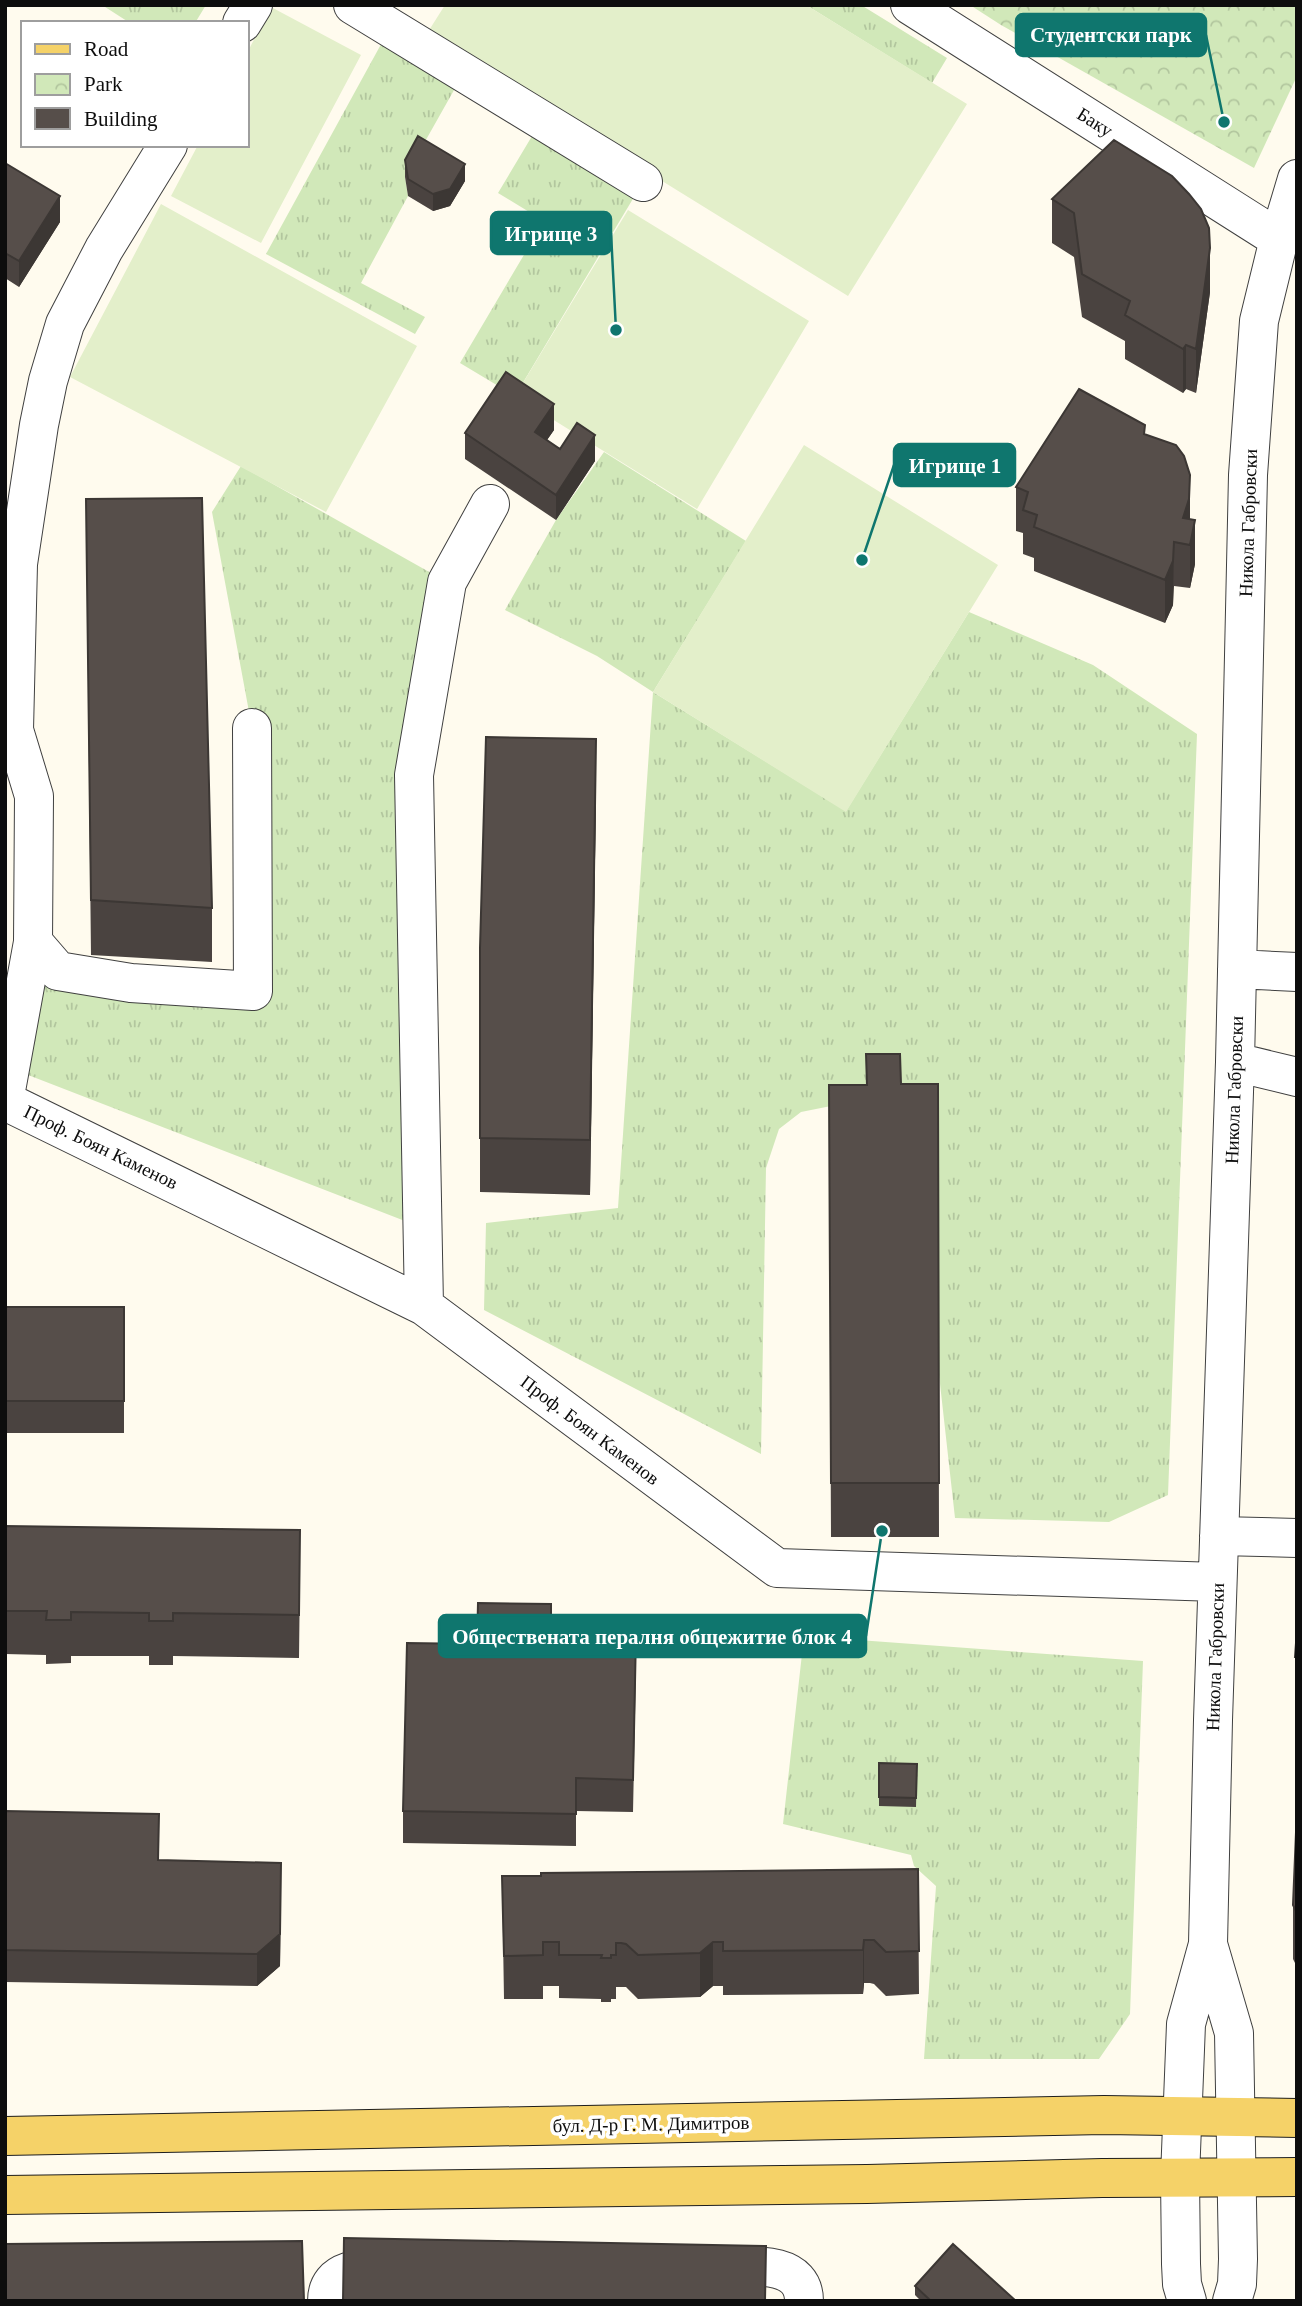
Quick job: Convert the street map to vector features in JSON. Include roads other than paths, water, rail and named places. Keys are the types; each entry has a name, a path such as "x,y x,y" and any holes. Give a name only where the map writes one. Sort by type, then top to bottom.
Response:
{"main road":[{"name":"бул. Д-р Г. М. Димитров","path":"5,2136 1090,2115 1297,2118"},
{"path":"5,2195 1297,2177"}],"street":[{"path":"243,21 253,5"},
{"path":"353,5 643,183"},
{"name":"Баку","path":"910,5 1279,239"},
{"path":"5,1099 33,942 34,796 14,730 18,564 39,425 48,381 65,324 104,249 166,147"},
{"name":"Никола Габровски","path":"1187,2301 1182,2284 1181,2264 1182,2117 1186,2024 1208,1944 1235,1062 1248,475 1259,321 1297,179"},
{"path":"424,1306 414,775 447,582 490,504"},
{"path":"33,942 58,971 131,984 253,990 252,729"},
{"path":"1237,969 1297,972"},
{"path":"1235,1062 1297,1077"},
{"name":"Проф. Боян Каменов","path":"5,1099 424,1306 777,1568 1217,1582"},
{"path":"1219,1536 1297,1538"},
{"name":"Никола Габровски","path":"1208,1944 1234,2033 1238,2259 1233,2301"},
{"path":"677,2267 771,2267 793,2274 804,2291 804,2301"},
{"path":"327,2301 327,2294 337,2277 355,2268 434,2268"}],"place":[{"name":"Студентски парк","path":"1224,122"},
{"name":"Игрище 3","path":"616,330"},
{"name":"Игрище 1","path":"862,560"},
{"name":"Обществената пералня общежитие блок 4","path":"882,1531"}]}
